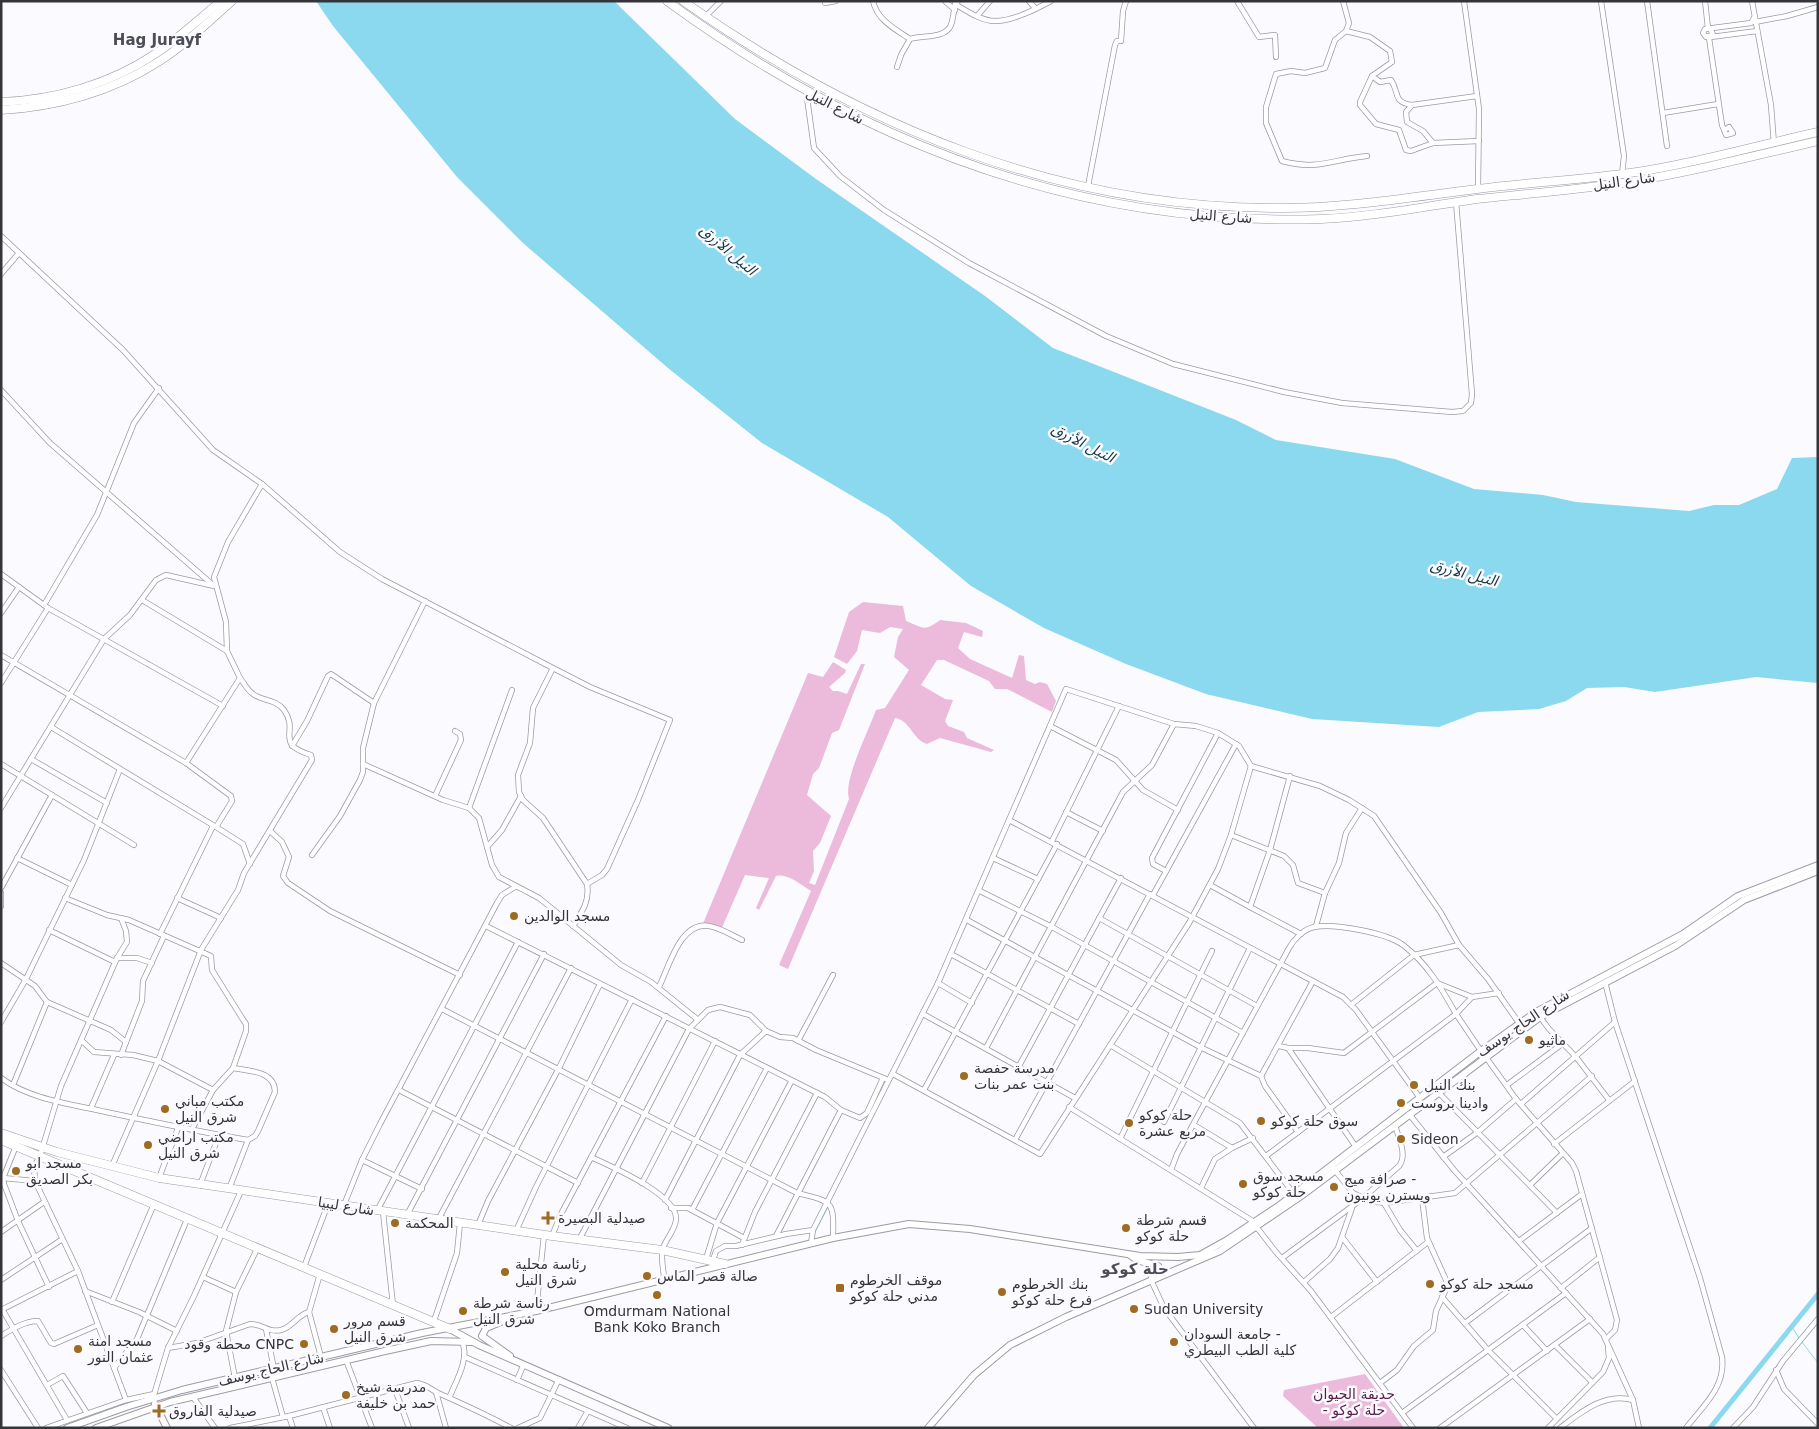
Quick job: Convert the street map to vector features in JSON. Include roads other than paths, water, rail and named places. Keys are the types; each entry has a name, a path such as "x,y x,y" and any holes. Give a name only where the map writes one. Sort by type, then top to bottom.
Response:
{"main road":[{"path":"1,102 56,95 125,71 166,46 221,1"},
{"path":"1,110 58,102 97,91 128,78 170,54 232,1"},
{"name":"شارع النيل","path":"667,1 740,52 809,94 858,119 947,158 1043,188 1122,205 1250,218 1345,217 1608,184 1774,146 1818,132"},
{"name":"شارع النيل","path":"683,1 781,66 848,102 950,148 1045,177 1168,202 1223,207 1283,208 1364,204 1478,189 1669,170"},
{"path":"842,111 848,107 848,102"},
{"path":"858,119 859,114 865,110"},
{"name":"شارع النيل","path":"1774,146 1818,141"},
{"path":"1028,183 1032,178 1031,173"},
{"path":"1043,188 1045,177"},
{"name":"شارع الحاج يوسف","path":"1255,1225 1438,1092 1519,1023 1561,997 1672,940 1738,896 1818,865"},
{"name":"شارع الحاج يوسف","path":"1255,1225 1294,1194 1333,1168 1356,1147 1420,1098 1540,1017 1675,946 1744,900 1818,871"},
{"name":"شارع ليبيا","path":"1,1133 112,1168 159,1178 478,1226 662,1250 725,1264"},
{"path":"1,1140 188,1217 393,1306 434,1321 472,1342 668,1428"},
{"path":"517,1361 484,1339 482,1332 486,1328 517,1315 536,1312 833,1238 918,1224 970,1229 1128,1254 1192,1257 1217,1246 1255,1225"},
{"path":"928,1428 974,1375 1010,1345 1066,1317 1220,1251 1255,1225"},
{"path":"1128,1254 1137,1260 1158,1266 1157,1273 1148,1282"},
{"name":"شارع الحاج يوسف","path":"67,1428 154,1396 422,1333 517,1315"},
{"name":"شارع الحاج يوسف","path":"96,1428 156,1406 423,1342 443,1340 472,1342"},
{"path":"154,1396 156,1406 167,1428"}],"street":[{"path":"705,17 721,1"},
{"path":"825,3 836,1"},
{"path":"872,1 885,22 910,39 943,34 950,27 956,5"},
{"path":"945,1 976,16 995,21 1051,1"},
{"path":"976,16 990,1"},
{"path":"1029,1 1035,8"},
{"path":"1088,186 1115,45 1117,41 1122,41 1123,11 1126,1"},
{"path":"1237,1 1259,37 1275,35 1276,57"},
{"path":"1343,1 1349,23 1346,31 1335,40 1325,68 1305,73 1291,71 1276,74 1266,107 1266,123 1279,150 1282,161 1301,166 1317,166 1367,156"},
{"path":"1464,1 1477,96 1480,141 1478,189"},
{"path":"1601,1 1624,156 1622,174"},
{"path":"1647,1 1667,146"},
{"path":"1705,1 1709,28 1713,32 1710,37 1718,104 1724,130"},
{"path":"1752,1 1771,105 1774,146"},
{"path":"1757,31 1710,37 1703,33 1709,28 1751,23 1755,19 1787,16 1818,7"},
{"path":"1346,31 1370,37 1390,51 1392,62 1372,76 1365,87 1360,105 1376,124 1399,130 1406,150 1412,151 1433,143 1480,141"},
{"path":"897,67 910,39"},
{"path":"1372,76 1380,82 1391,80 1395,86 1396,97 1402,104 1412,106 1477,96"},
{"path":"809,94 807,98 814,148 840,176 884,210 969,263 1089,328 1173,364 1284,392 1342,403 1452,412 1463,410 1471,403 1472,394 1456,202"},
{"path":"1663,113 1718,104"},
{"path":"1412,106 1406,112 1407,122 1422,132 1433,143"},
{"path":"1,236 123,350 159,388 212,450 262,484 357,564 553,668 616,698 670,720 638,800 607,869 602,875 587,884"},
{"path":"1,274 19,253"},
{"path":"1,683 93,524 134,423 159,388"},
{"path":"1,390 50,443 214,586"},
{"path":"112,1168 135,1118 201,950 238,890 250,864 312,760 311,755 301,753 292,746 289,739 288,718 285,712 276,703 253,695 240,678 227,651 226,622 214,586 215,572 228,542 262,484"},
{"path":"1,574 46,606 223,706"},
{"path":"1,808 104,639 142,600 152,584 163,575 214,586"},
{"path":"1,613 19,587"},
{"path":"142,600 227,651"},
{"path":"312,855 360,780 363,748 374,703 425,601"},
{"path":"1,655 71,694 186,763 233,798 214,826 177,898 152,963 143,981 140,1007 121,1055"},
{"path":"553,668 533,708 530,743 518,775 521,796 543,818 587,884 589,894 585,907 573,926"},
{"path":"292,746 307,721 328,676 331,674 374,703"},
{"path":"186,763 240,678"},
{"path":"811,1243 814,1230 938,983 967,920 1066,689 1174,724 1196,726 1218,733 1236,744 1251,766 1290,776 1334,792 1362,808 1378,822 1441,913 1459,945 1499,993 1519,1023"},
{"path":"469,808 512,690"},
{"path":"1052,841 1120,706"},
{"path":"986,1048 1123,792 1133,780 1152,765 1174,724"},
{"path":"1050,726 1116,760 1133,780 1148,793 1178,810"},
{"path":"51,727 243,844 250,864"},
{"path":"435,796 461,740 460,734 455,731"},
{"path":"1166,871 1153,864 1152,858 1218,733"},
{"path":"1015,1140 1128,934 1166,871 1236,744"},
{"path":"31,759 107,803"},
{"path":"1,764 134,845"},
{"path":"363,764 435,796 469,808 479,818 495,872 515,887 538,898 622,965 659,987 696,1019"},
{"path":"893,1074 1040,1154 1192,917 1210,885 1224,858 1232,835 1251,766"},
{"path":"1,1022 26,979 48,930 72,885 99,824 120,769"},
{"path":"1250,907 1270,850 1290,776"},
{"path":"1,888 52,795"},
{"path":"487,847 502,830 521,796"},
{"path":"1316,926 1325,893 1339,863 1346,833 1362,808"},
{"path":"1066,812 1103,831"},
{"path":"1009,820 1088,860 1313,981 1352,1004 1420,1098"},
{"path":"270,831 282,842 289,857 283,876 288,883 330,911 460,975"},
{"path":"1232,835 1288,859 1301,886 1325,893"},
{"path":"924,1090 1057,844"},
{"path":"17,858 72,885"},
{"path":"993,858 1038,879"},
{"path":"1019,1066 1121,878"},
{"path":"1210,885 1301,934"},
{"path":"344,1206 362,1160 502,895 515,887"},
{"path":"980,891 1052,927 1243,1033"},
{"path":"1,893 1,906"},
{"path":"65,898 121,918 201,950 211,956 212,970 246,1024 233,1068 213,1090 192,1129"},
{"path":"177,898 221,918"},
{"path":"121,918 126,931 127,942 116,960 56,1101 43,1147 34,1169 35,1181 61,1240 78,1271 126,1400"},
{"path":"1099,918 1257,1006"},
{"path":"967,920 1202,1048 1228,1061 1242,1065 1261,1076 1264,1086 1298,1132"},
{"path":"486,926 666,1016 791,1082 817,1093 841,1110 860,1118 864,1116 883,1078"},
{"path":"659,987 683,938 691,929 707,926 742,940"},
{"path":"1171,1170 1291,944 1301,934 1316,926 1349,929 1387,937 1402,944 1438,983 1456,1014 1516,1099 1562,1154 1572,1163 1576,1171 1617,1320 1614,1330 1606,1340"},
{"path":"48,930 116,960 137,958 152,963"},
{"path":"393,1306 380,1211 396,1176 518,942"},
{"path":"1352,1004 1414,955 1459,945"},
{"path":"1164,1122 1250,948"},
{"path":"1120,1139 1155,1072 1212,951"},
{"path":"407,1215 459,1120 544,954"},
{"path":"951,954 1079,1024"},
{"path":"1,963 26,979 42,993 47,1002 111,1030 126,1042"},
{"path":"438,1220 571,968"},
{"path":"798,1041 833,974"},
{"path":"1261,1076 1313,981"},
{"path":"1605,982 1615,1022 1700,1278 1722,1363 1721,1382 1686,1428"},
{"path":"938,983 972,1003"},
{"path":"1438,983 1472,997 1499,993"},
{"path":"1279,1046 1308,1048 1340,1054 1349,1050 1438,983"},
{"path":"478,1226 600,984"},
{"path":"1266,1156 1456,1014 1472,997"},
{"path":"516,1231 523,1212 632,999"},
{"path":"12,1085 47,1002"},
{"path":"442,1008 722,1152 797,1193 828,1202 833,1209 833,1238"},
{"path":"579,1240 689,1028 696,1019 708,1010 720,1008 750,1015 766,1031 798,1041 890,1080"},
{"path":"922,1014 1048,1081 1075,1098"},
{"path":"536,1312 548,1236 666,1016"},
{"path":"1540,1017 1592,1076 1609,1100"},
{"path":"1522,1104 1615,1022"},
{"path":"665,1200 740,1055 766,1031"},
{"path":"81,1040 92,1051 158,1061 213,1090"},
{"path":"642,1183 715,1042"},
{"path":"1507,1085 1562,1044"},
{"path":"1110,1046 1240,1123 1294,1194"},
{"path":"1288,1048 1356,1147"},
{"path":"91,1108 114,1055"},
{"path":"1,1078 12,1085 56,1101 178,1128 248,1140 255,1136 258,1131 275,1092 275,1086 268,1076 233,1068"},
{"path":"692,1210 767,1068"},
{"path":"1333,1168 1353,1193 1362,1199 1384,1203 1455,1193 1592,1076"},
{"path":"1554,1144 1635,1081"},
{"path":"710,1260 717,1223 791,1082"},
{"path":"399,1090 578,1183"},
{"path":"1438,1092 1557,1213"},
{"path":"742,1245 772,1180 817,1093"},
{"path":"1443,1157 1478,1132 1516,1099"},
{"path":"1069,1107 1244,1214 1304,1282 1414,1428"},
{"path":"776,1236 841,1110"},
{"path":"1409,1114 1443,1157 1590,1319 1606,1340 1633,1400 1639,1428"},
{"path":"1194,1125 1232,1148"},
{"path":"1282,1258 1362,1199 1402,1162 1402,1151 1394,1125"},
{"path":"159,1178 178,1128"},
{"path":"200,1185 219,1135"},
{"path":"1201,1188 1215,1159 1253,1138"},
{"path":"230,1189 248,1140"},
{"path":"16,1146 2,1178 3,1184 34,1258 49,1287"},
{"path":"1530,1185 1562,1154"},
{"path":"591,1156 642,1183 665,1200 671,1208 677,1219 662,1250 664,1279"},
{"path":"362,1160 422,1189"},
{"path":"2,1178 35,1181"},
{"path":"46,1428 126,1400 154,1396 168,1348 203,1277 241,1191"},
{"path":"1519,1241 1582,1194"},
{"path":"1380,1383 1397,1370 1414,1346 1433,1330 1436,1311 1447,1284 1428,1242 1422,1198"},
{"path":"1,1232 44,1202"},
{"path":"1384,1203 1400,1230 1417,1251"},
{"path":"112,1302 154,1204"},
{"path":"304,1267 328,1204"},
{"path":"1304,1282 1330,1259 1338,1248 1352,1206"},
{"path":"671,1208 681,1207 692,1210 744,1238"},
{"path":"114,1368 137,1339 188,1217"},
{"path":"434,1321 457,1253 460,1223"},
{"path":"1465,1323 1592,1228"},
{"path":"710,1260 720,1247 742,1245 776,1236 814,1230"},
{"path":"1342,1237 1377,1282"},
{"path":"1,1280 61,1240"},
{"path":"1331,1317 1428,1242"},
{"path":"235,1378 226,1331 236,1292 258,1247"},
{"path":"1561,1288 1600,1257"},
{"path":"67,1420 2,1309 78,1271"},
{"path":"320,1274 309,1312 321,1357"},
{"path":"203,1277 236,1292"},
{"path":"1148,1282 1164,1308 1254,1428"},
{"path":"85,1291 146,1315 176,1331"},
{"path":"1402,1413 1566,1293"},
{"path":"1442,1297 1488,1350 1556,1418"},
{"path":"168,1348 198,1343 220,1336 226,1331 258,1324 274,1331 289,1327 309,1312"},
{"path":"1440,1428 1590,1319"},
{"path":"1733,1428 1753,1407 1776,1370 1818,1319"},
{"path":"1,1336 13,1328 32,1321 38,1321 51,1343 54,1344 98,1325"},
{"path":"1523,1326 1546,1351"},
{"path":"266,1329 274,1369"},
{"path":"1548,1428 1606,1366 1609,1350 1606,1340"},
{"path":"450,1396 465,1357 465,1348 462,1342"},
{"path":"1555,1344 1592,1382"},
{"path":"465,1357 627,1428"},
{"path":"346,1360 372,1428"},
{"path":"517,1380 524,1364"},
{"path":"1,1370 38,1428"},
{"path":"1776,1370 1784,1388 1818,1424"},
{"path":"47,1385 62,1376 87,1413"},
{"path":"272,1378 283,1417"},
{"path":"518,1428 540,1418 559,1379"},
{"path":"230,1428 254,1425 417,1383 424,1384 436,1392 450,1396 511,1428"},
{"path":"395,1389 409,1428"},
{"path":"436,1392 446,1428"},
{"path":"193,1397 215,1428"},
{"path":"1563,1427 1611,1397 1633,1400"},
{"path":"323,1407 330,1428"},
{"path":"578,1428 588,1411"},
{"path":"289,1416 293,1428"}],"water":[{"name":"النيل الأزرق","path":"316,1 614,1 735,119 816,179 985,296 1053,348 1236,420 1276,440 1395,459 1474,489 1543,495 1576,502 1689,511 1714,505 1739,505 1777,489 1792,458 1818,457 1818,683 1756,677 1655,692 1624,687 1587,688 1566,701 1539,709 1478,712 1439,727 1312,719 1206,694 1126,664 1044,628 971,586 888,517 762,443 668,368 523,243 457,177 333,26"}],"waterway":[{"path":"1017,797 1043,737"},
{"path":"815,1232 828,1207"},
{"path":"1710,1428 1818,1294"},
{"path":"1792,1327 1799,1338"},
{"path":"1802,1342 1818,1363"}],"place":[{"name":"مسجد الوالدين","path":"514,916"},
{"name":"ماثيو","path":"1529,1040"},
{"name":"مدرسة حفصة بنت عمر بنات","path":"964,1076"},
{"name":"بنك النيل","path":"1414,1085"},
{"name":"وادينا بروست","path":"1401,1103"},
{"name":"مكتب مباني شرق النيل","path":"165,1109"},
{"name":"سوق حلة كوكو","path":"1261,1121"},
{"name":"حلة كوكو مربع عشرة","path":"1129,1123"},
{"name":"Sideon","path":"1401,1139"},
{"name":"مكتب اراضي شرق النيل","path":"148,1145"},
{"name":"مسجد ابو بكر الصديق","path":"16,1171"},
{"name":"مسجد سوق حلة كوكو","path":"1243,1184"},
{"name":"صرافة ميج - ويسترن يونيون","path":"1334,1187"},
{"name":"صيدلية البصيرة","path":"548,1218"},
{"name":"المحكمة","path":"395,1223"},
{"name":"قسم شرطة حلة كوكو","path":"1126,1228"},
{"name":"رئاسة محلية شرق النيل","path":"505,1272"},
{"name":"صالة قصر الماس","path":"647,1276"},
{"name":"مسجد حلة كوكو","path":"1430,1284"},
{"name":"موقف الخرطوم مدني حلة كوكو","path":"840,1288"},
{"name":"بنك الخرطوم فرع حلة كوكو","path":"1002,1292"},
{"name":"Omdurmam National Bank Koko Branch","path":"657,1295"},
{"name":"Sudan University","path":"1134,1309"},
{"name":"رئاسة شرطة شرق النيل","path":"463,1311"},
{"name":"قسم مرور شرق النيل","path":"334,1329"},
{"name":"جامعة السودان - كلية الطب البيطري","path":"1174,1342"},
{"name":"محطة وقود CNPC","path":"304,1344"},
{"name":"مسجد امنة عثمان النور","path":"78,1349"},
{"name":"مدرسة شيخ حمد بن خليفة","path":"346,1395"},
{"name":"صيدلية الفاروق","path":"159,1411"}],"district":[{"name":"Hag Jurayf","path":"157,40"},
{"name":"حلة كوكو","path":"1135,1269"}],"park label":[{"name":"حديقة الحيوان - حلة كوكو","path":"1354,1402"}]}
